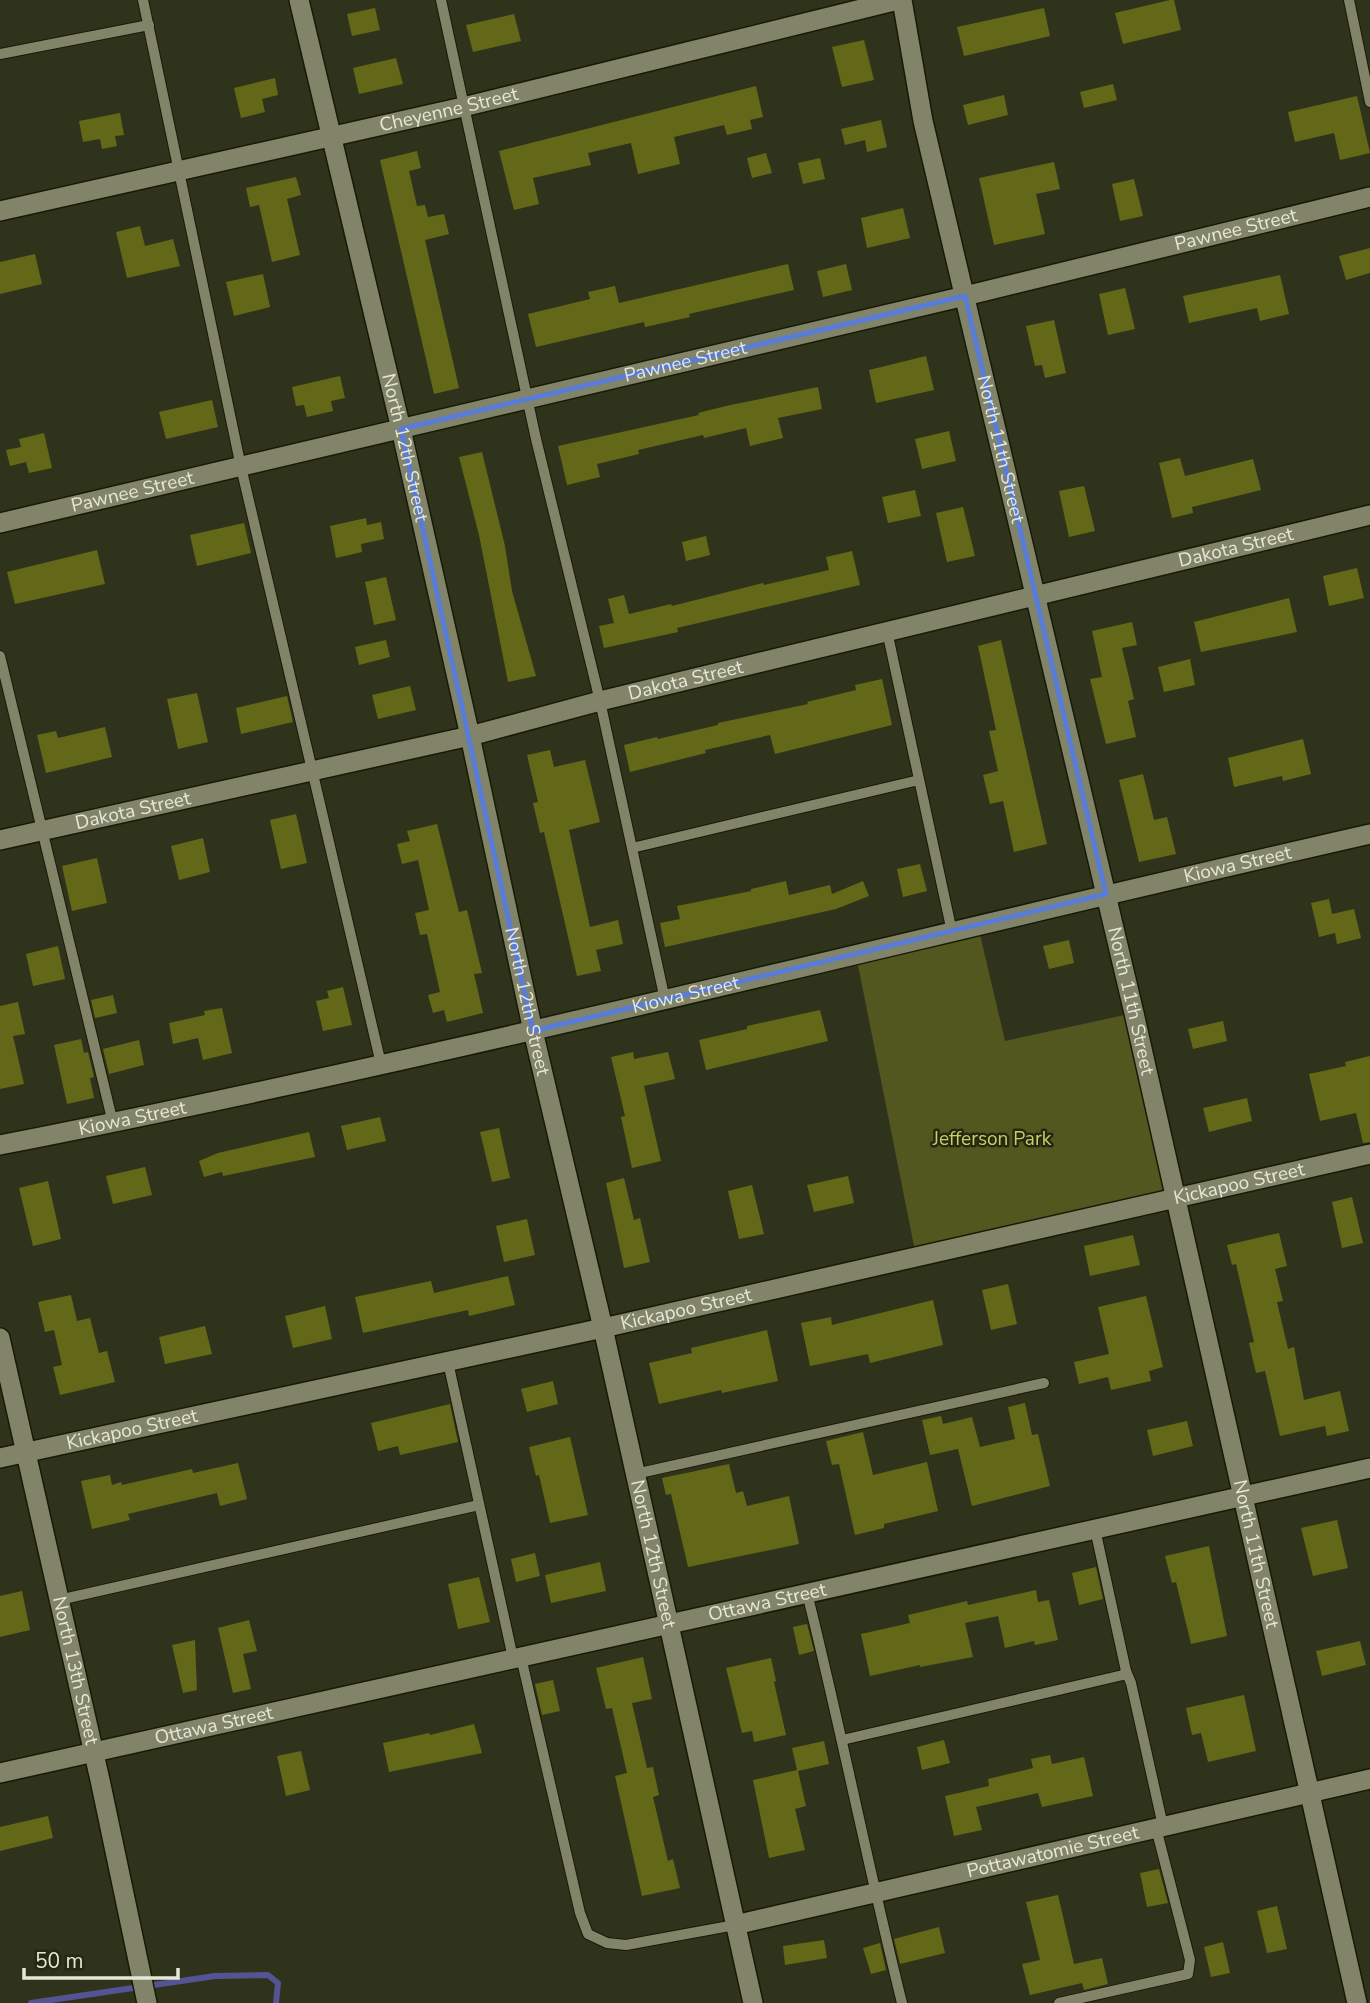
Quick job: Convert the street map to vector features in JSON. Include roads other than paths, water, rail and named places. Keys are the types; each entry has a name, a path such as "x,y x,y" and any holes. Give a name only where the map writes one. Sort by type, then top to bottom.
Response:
{"street":[{"name":"North 12th Street","path":"299,0 401,429 533,1031 603,1328 753,2003"},
{"name":"Cheyenne Street","path":"0,211 463,107 900,0"},
{"name":"North 11th Street","path":"900,0 923,121 1177,1198 1357,2003"},
{"name":"Pawnee Street","path":"0,523 965,296 1370,197"},
{"name":"Dakota Street","path":"0,840 470,736 600,701 1370,515"},
{"name":"Kiowa Street","path":"0,1145 113,1123 533,1031 1370,834"},
{"name":"Kickapoo Street","path":"0,1458 603,1328 1370,1154"},
{"name":"North 13th Street","path":"0,1338 94,1752 147,2003"},
{"name":"Ottawa Street","path":"0,1773 1370,1468"},
{"name":"Pottawatomie Street","path":"735,1925 1370,1779"}],"lane":[{"path":"143,0 242,467 381,1064"},
{"path":"441,0 528,399 600,701 665,1000"},
{"path":"1349,0 1370,102"},
{"path":"0,54 149,25"},
{"path":"887,631 952,932"},
{"path":"0,656 113,1123"},
{"path":"632,848 919,780"},
{"path":"448,1362 573,1888 588,1934 607,1943 626,1945 735,1925"},
{"path":"635,1474 1044,1383"},
{"path":"59,1600 480,1505"},
{"path":"1059,2003 1188,1974 1189,1960 1131,1683 1094,1529"},
{"path":"807,1592 874,1893 902,2003"},
{"path":"842,1740 1123,1675 1126,1671"}],"waterway":[{"path":"31,2003 215,1976 268,1975 278,1983 276,2003"}],"park label":[{"name":"Jefferson Park","path":"992,1139"}]}
